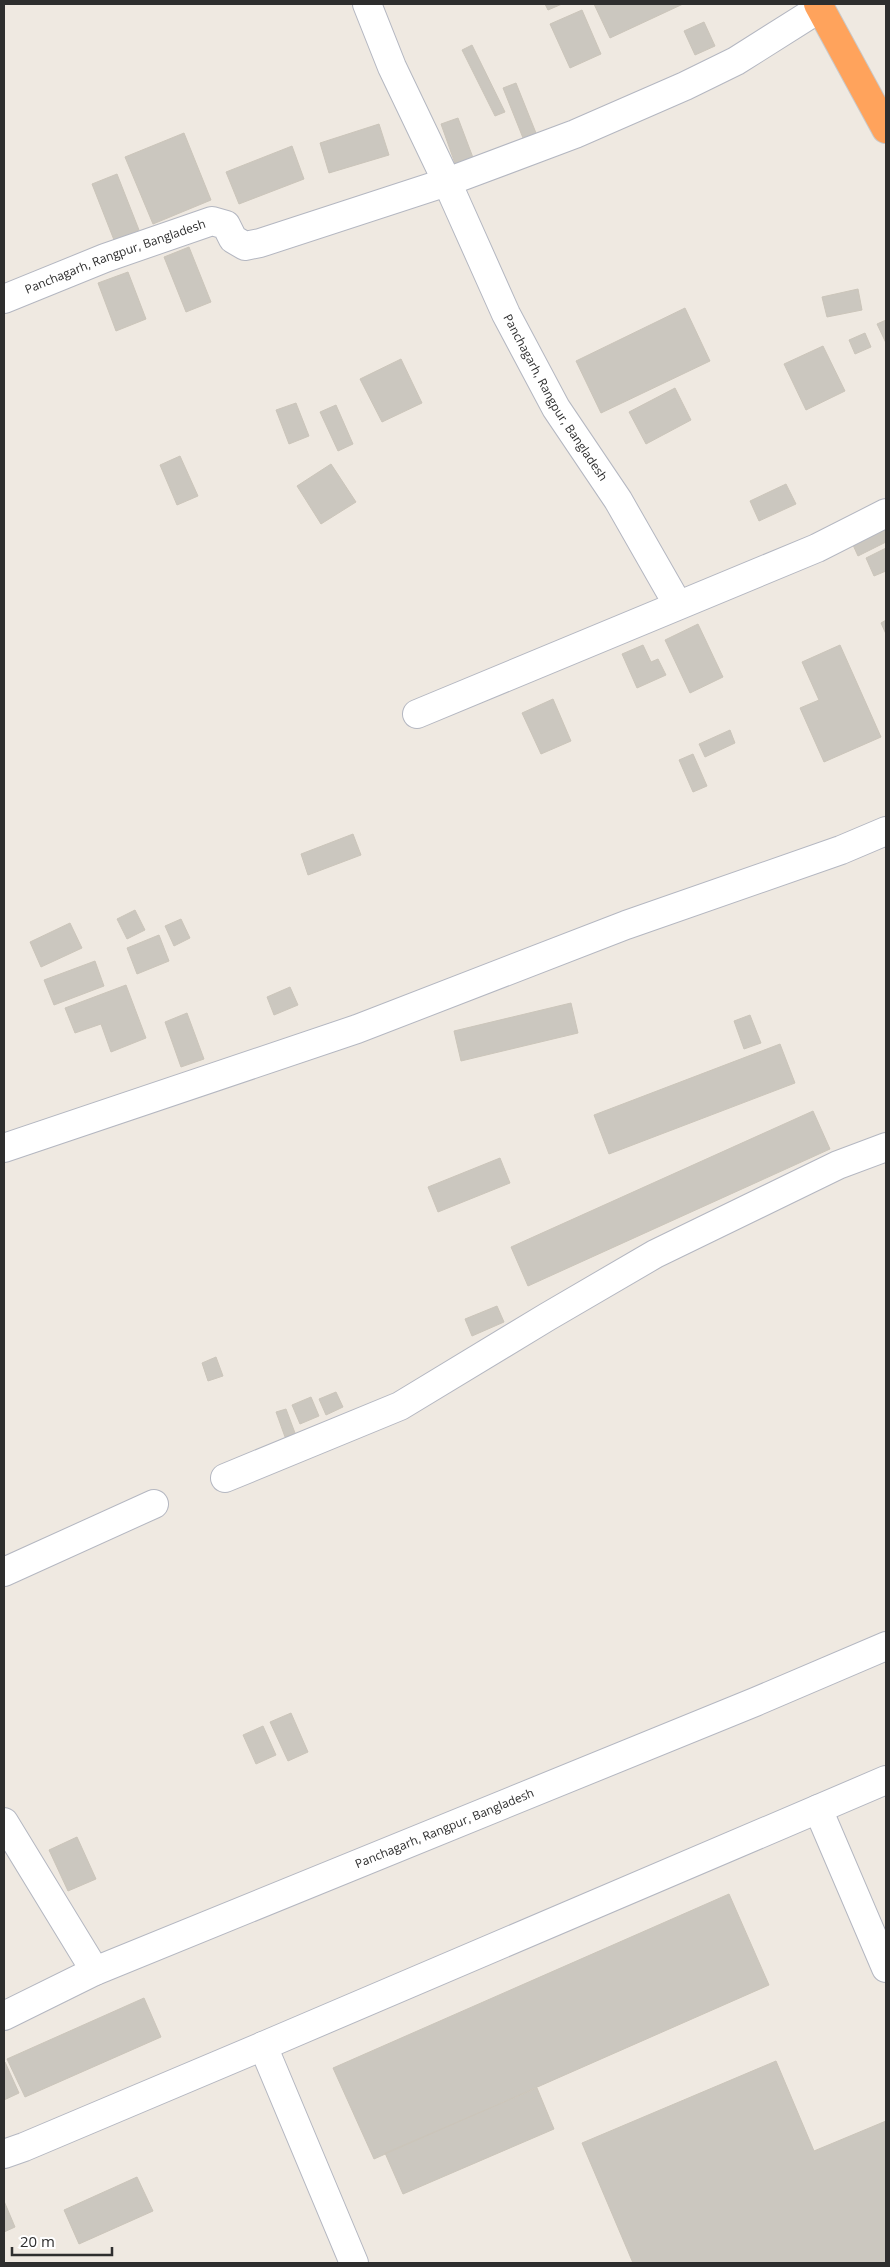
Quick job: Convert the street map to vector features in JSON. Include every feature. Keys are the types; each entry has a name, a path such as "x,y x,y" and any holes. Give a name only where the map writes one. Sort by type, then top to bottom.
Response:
{"highway":[{"path":"819,6 886,128"}],"street":[{"name":"Panchagarh, Rangpur, Bangladesh","path":"367,4 392,66 447,182 506,314 556,408 618,500 678,605"},
{"name":"Panchagarh, Rangpur, Bangladesh","path":"4,299 104,258 212,221 226,225 233,238 245,246 260,243 447,182 575,134 685,86 736,61 819,6"},
{"path":"417,714 817,548 886,513"},
{"path":"4,1148 357,1029 617,929 840,850 886,831"},
{"path":"225,1478 400,1406 547,1316 655,1254 838,1165 886,1147"},
{"path":"4,1572 154,1504"},
{"name":"Panchagarh, Rangpur, Bangladesh","path":"4,2016 95,1971 755,1702 886,1646"},
{"path":"4,2154 263,2046 886,1780"},
{"path":"818,1808 886,1968"},
{"path":"4,1822 95,1971"},
{"path":"263,2046 354,2263"}],"building":[{"path":"545,4 562,4 548,10"},
{"path":"594,4 683,4 610,38"},
{"path":"582,10 601,54 570,68 550,24"},
{"path":"704,22 715,46 695,55 684,31"},
{"path":"472,45 505,112 495,116 462,50"},
{"path":"516,83 536,133 523,138 503,88"},
{"path":"458,118 475,163 457,169 441,124"},
{"path":"379,124 389,155 329,173 320,143"},
{"path":"184,133 211,200 153,224 125,157"},
{"path":"292,146 304,179 239,204 226,172"},
{"path":"117,174 139,230 114,240 92,184"},
{"path":"189,247 211,302 186,312 164,257"},
{"path":"128,272 146,319 116,331 98,283"},
{"path":"858,289 862,310 827,317 822,297"},
{"path":"685,308 710,361 601,413 576,361"},
{"path":"886,320 886,343 877,324"},
{"path":"865,333 871,347 855,354 849,340"},
{"path":"823,346 845,391 806,410 784,364"},
{"path":"401,359 422,403 382,422 360,379"},
{"path":"675,388 691,420 646,444 629,412"},
{"path":"296,403 309,436 289,444 276,410"},
{"path":"336,405 353,444 338,451 320,412"},
{"path":"180,456 198,496 177,505 160,465"},
{"path":"331,464 356,502 321,524 297,486"},
{"path":"786,484 796,504 759,521 750,501"},
{"path":"886,529 886,542 858,556 853,545"},
{"path":"886,548 886,571 874,576 866,558"},
{"path":"886,620 886,634 881,623"},
{"path":"698,624 723,677 690,693 665,640"},
{"path":"643,645 651,662 658,659 666,675 637,688 622,654"},
{"path":"840,645 881,737 824,762 800,708 819,700 802,662"},
{"path":"553,699 571,741 541,754 522,713"},
{"path":"730,730 735,743 705,757 699,744"},
{"path":"693,754 707,786 693,792 679,760"},
{"path":"353,834 361,855 308,875 301,854"},
{"path":"135,910 145,930 127,939 117,919"},
{"path":"181,919 190,938 174,946 165,926"},
{"path":"70,923 82,948 41,967 30,942"},
{"path":"159,935 169,961 137,974 127,948"},
{"path":"95,961 104,986 54,1005 44,980"},
{"path":"126,985 146,1038 111,1052 101,1024 75,1033 65,1008"},
{"path":"290,987 298,1005 274,1015 267,997"},
{"path":"571,1003 578,1033 461,1061 454,1031"},
{"path":"187,1013 204,1059 181,1067 165,1022"},
{"path":"750,1015 761,1043 744,1049 734,1021"},
{"path":"780,1044 795,1083 609,1154 594,1115"},
{"path":"813,1111 830,1149 528,1286 511,1247"},
{"path":"500,1158 510,1183 438,1212 428,1187"},
{"path":"497,1306 504,1322 472,1336 465,1319"},
{"path":"216,1357 223,1376 208,1381 202,1363"},
{"path":"336,1392 343,1407 326,1415 319,1399"},
{"path":"311,1397 319,1416 300,1424 292,1405"},
{"path":"286,1409 295,1433 285,1437 276,1412"},
{"path":"291,1713 308,1752 288,1761 270,1722"},
{"path":"263,1726 276,1755 256,1764 243,1735"},
{"path":"77,1837 96,1879 68,1891 49,1850"},
{"path":"729,1894 769,1985 374,2159 333,2068"},
{"path":"144,1998 161,2037 25,2097 7,2059"},
{"path":"776,2061 814,2151 886,2121 886,2263 633,2263 582,2143"},
{"path":"4,2063 19,2093 4,2100"},
{"path":"537,2088 554,2129 403,2194 385,2153"},
{"path":"137,2177 153,2211 79,2244 64,2210"},
{"path":"4,2201 15,2227 4,2232"}]}
